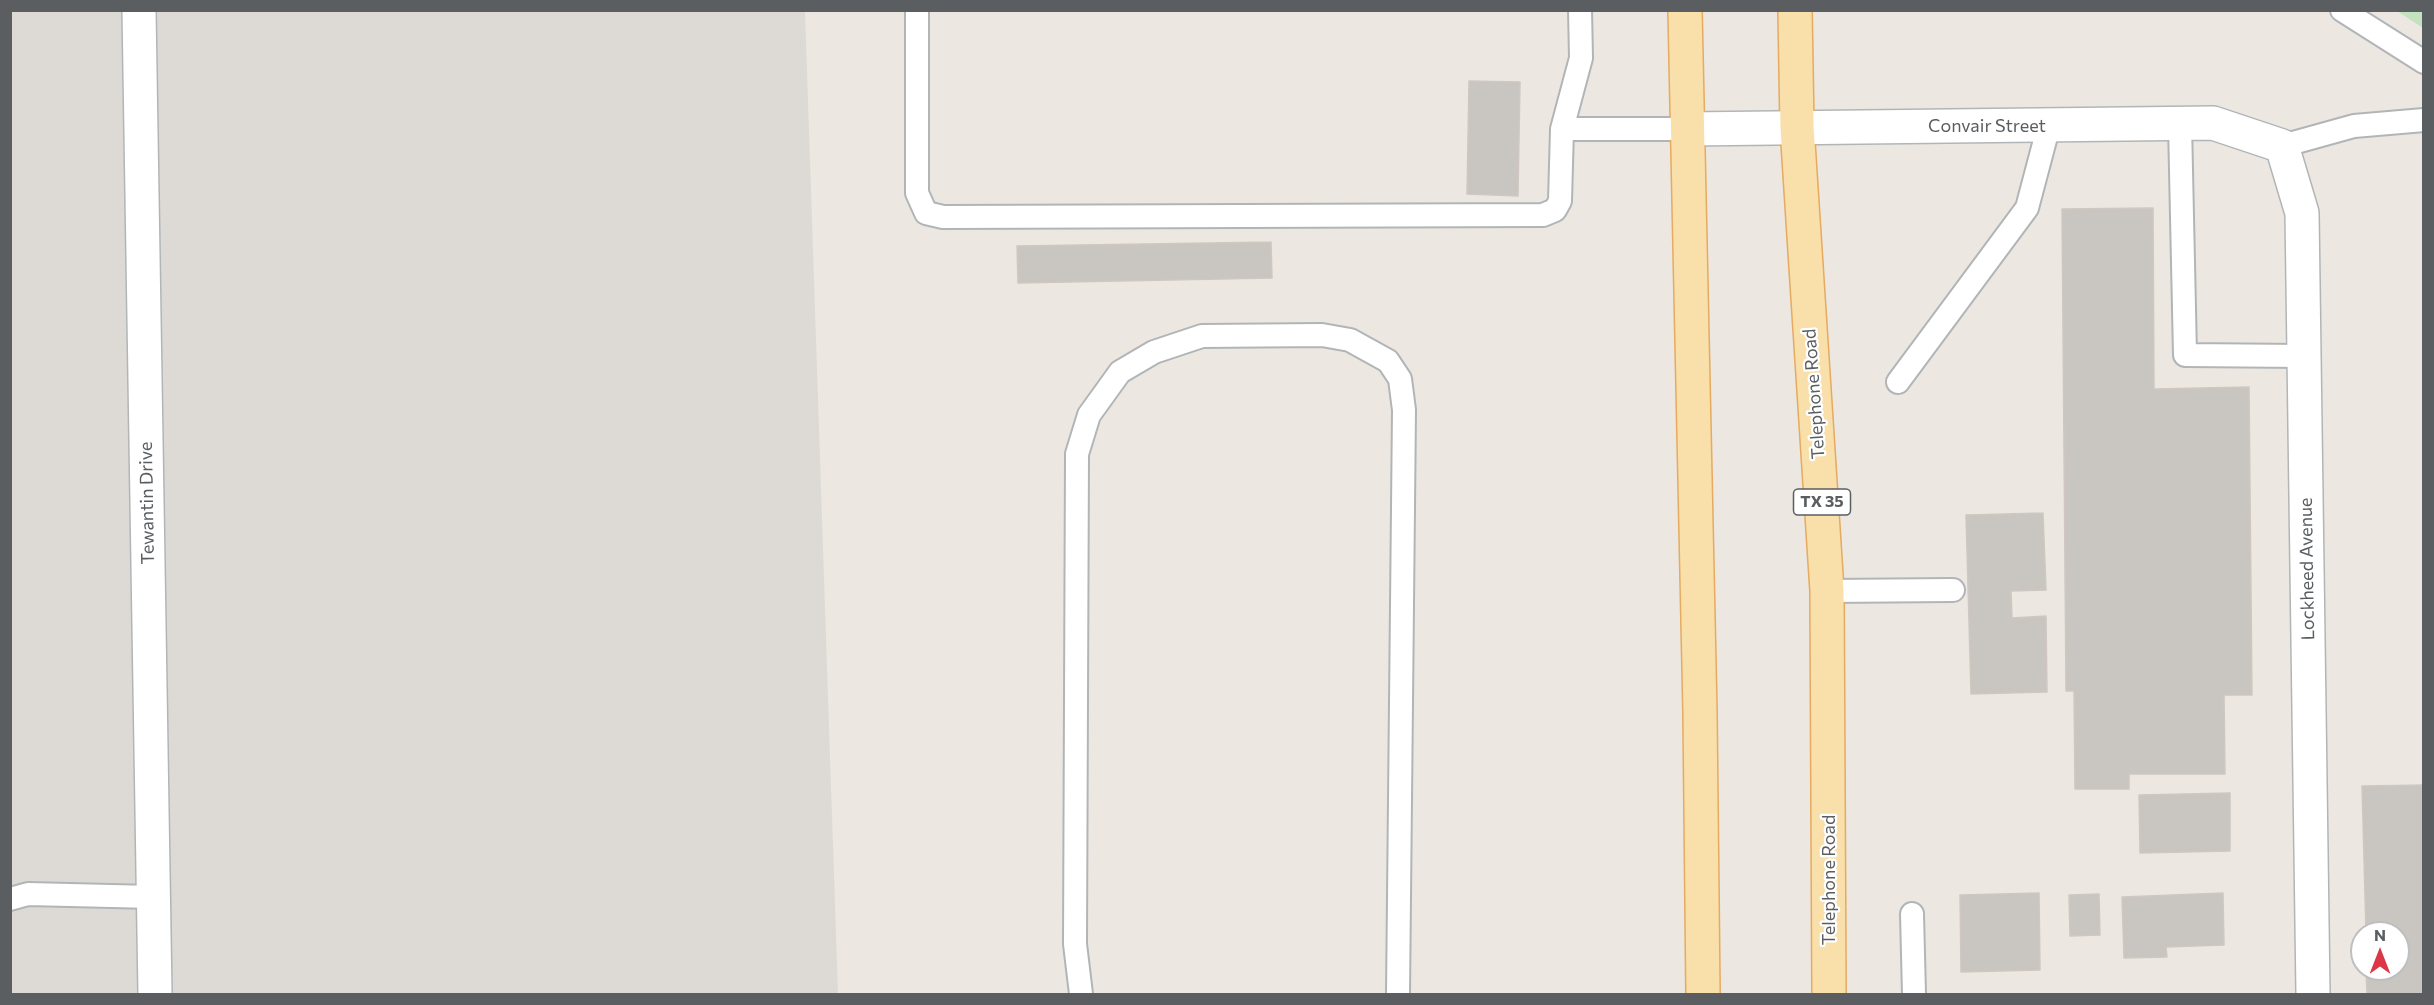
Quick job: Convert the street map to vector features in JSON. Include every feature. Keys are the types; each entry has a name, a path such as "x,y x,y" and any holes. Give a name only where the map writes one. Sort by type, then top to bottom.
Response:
{"main road":[{"path":"1685,10 1700,713 1703,994"},
{"name":"Telephone Road","path":"1795,10 1797,128 1827,591 1829,994"}],"street":[{"name":"Tewantin Drive","path":"139,10 155,994"},
{"name":"Convair Street","path":"1687,129 2213,123 2282,146"},
{"name":"Lockheed Avenue","path":"2282,146 2302,213 2313,994"}],"lane":[{"path":"917,10 917,193 926,213 943,217 1543,215 1555,210 1560,201 1562,129 1581,58 1580,10"},
{"path":"2342,10 2424,62"},
{"path":"2282,146 2354,126 2424,120"},
{"path":"2180,124 2185,355 2304,356"},
{"path":"1898,382 2027,208 2049,125"},
{"path":"1562,129 1687,129"},
{"path":"1081,994 1075,944 1077,454 1089,414 1120,372 1154,352 1202,336 1323,335 1350,340 1388,361 1400,379 1404,410 1398,994"},
{"path":"1827,591 1953,590"},
{"path":"10,899 28,894 153,897"},
{"path":"1912,914 1914,994"}],"shaded area":[{"path":"10,11 805,11 838,994 11,994"}],"green space":[{"path":"2397,11 2423,11 2423,28"}],"building":[{"path":"1469,81 1520,82 1518,196 1467,194"},
{"path":"2153,208 2154,389 2249,387 2252,695 2224,695 2225,774 2129,774 2129,789 2075,789 2074,691 2066,691 2062,209"},
{"path":"1271,242 1272,278 1018,283 1017,246"},
{"path":"2043,513 2046,590 2011,591 2012,618 2046,616 2047,692 1971,694 1966,515"},
{"path":"2424,785 2424,994 2367,994 2366,981 2410,981 2410,921 2366,921 2362,786"},
{"path":"2230,793 2230,851 2140,853 2139,795"},
{"path":"2039,893 2040,970 1961,972 1960,895"},
{"path":"2223,893 2224,945 2166,947 2167,957 2124,958 2122,897"},
{"path":"2099,894 2100,935 2070,936 2069,895"}]}
